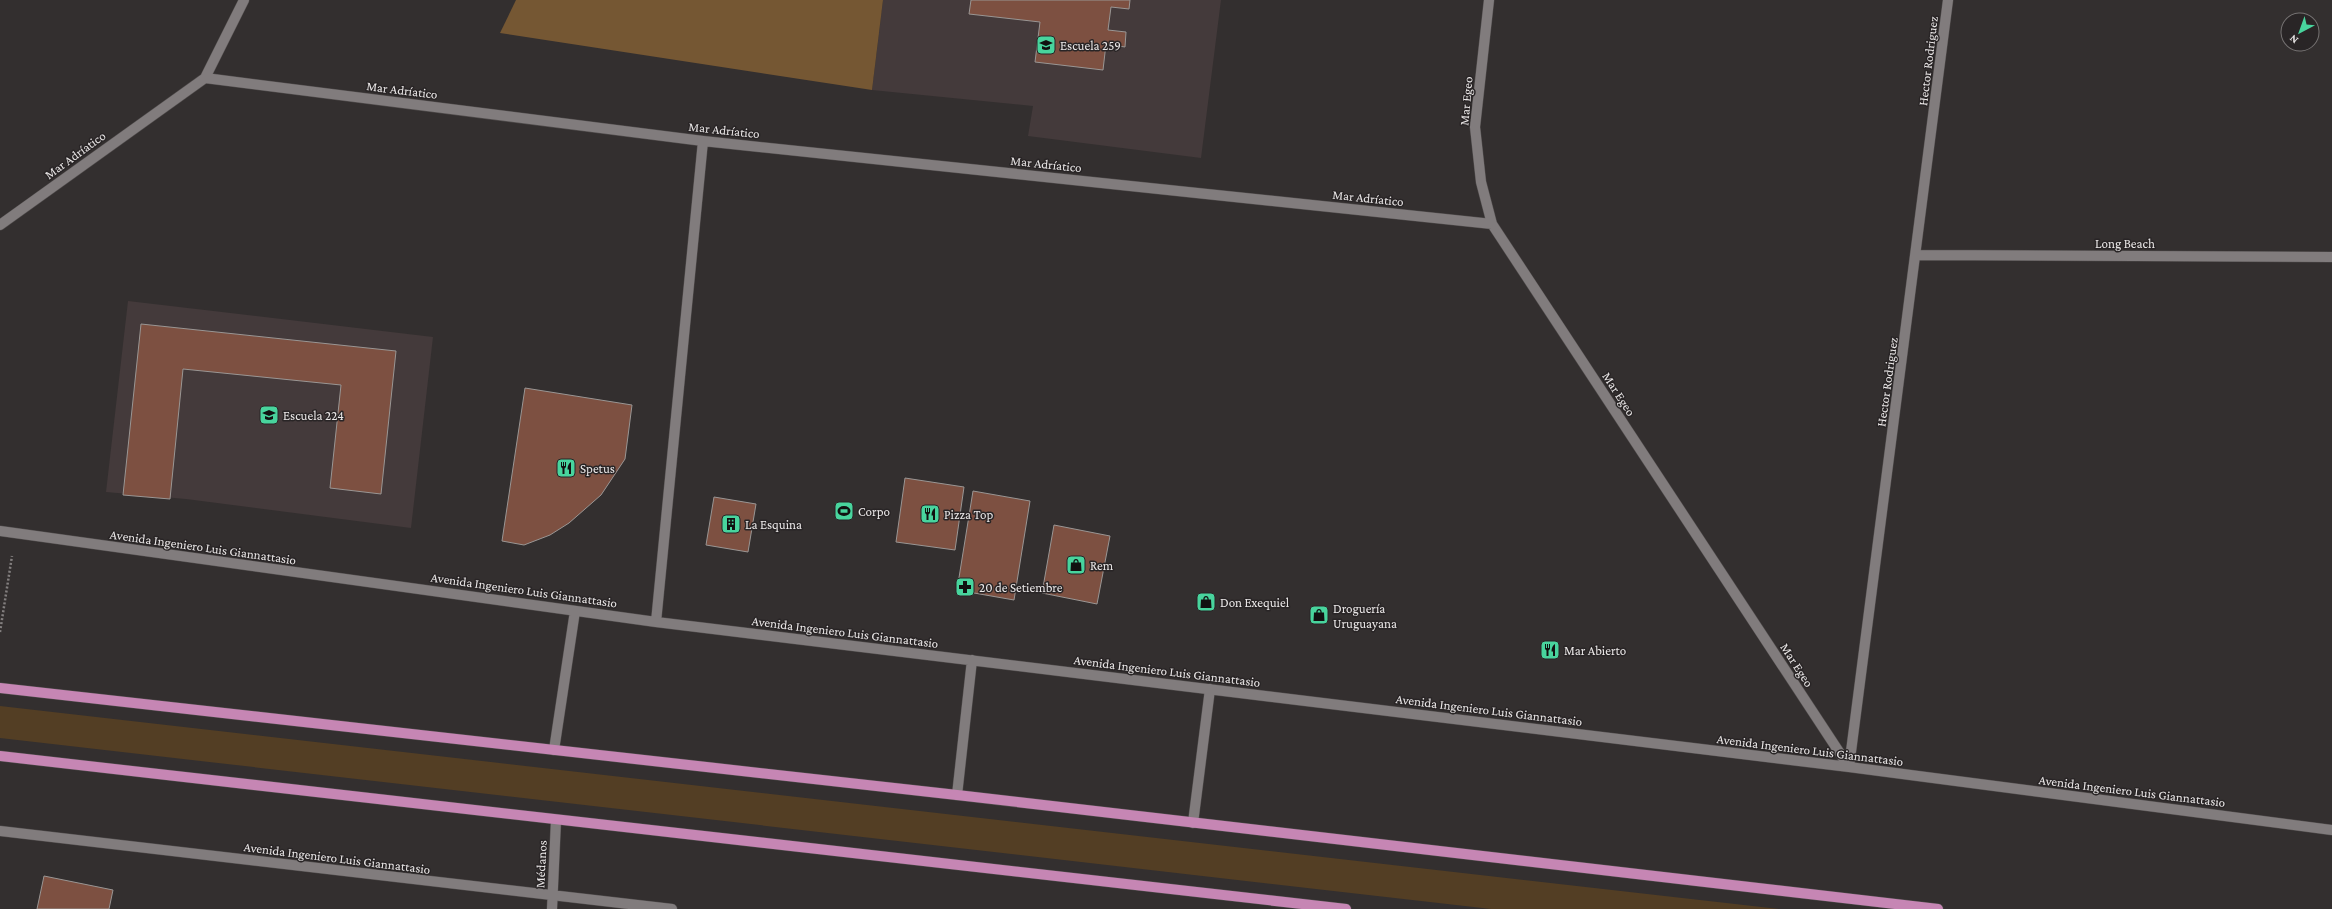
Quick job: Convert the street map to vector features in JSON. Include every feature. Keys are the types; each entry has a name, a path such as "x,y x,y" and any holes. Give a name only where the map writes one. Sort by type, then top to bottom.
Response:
{"main road":[{"path":"0,688 957,795 1938,909"},
{"path":"0,756 1346,909"}],"street":[{"path":"205,78 244,0"},
{"name":"Mar Egeo","path":"1489,0 1475,127 1481,182 1492,224 1849,767"},
{"name":"Hector Rodriguez","path":"1849,767 1917,255 1948,0"},
{"name":"Mar Adríatico","path":"0,225 205,78 703,141 1492,224"},
{"path":"656,622 703,141"},
{"name":"Long Beach","path":"1917,255 2332,257"},
{"name":"Avenida Ingeniero Luis Giannattasio","path":"0,531 656,622 1849,767 2332,830"},
{"path":"554,750 575,611"},
{"path":"957,795 972,660"},
{"path":"1193,822 1210,689"},
{"name":"Médanos","path":"552,909 556,820"},
{"name":"Avenida Ingeniero Luis Giannattasio","path":"0,831 672,909"}],"path":[{"path":"0,632 15,534"}],"shaded area":[{"path":"516,0 883,0 872,90 500,33"},
{"name":"Escuela 259","path":"883,0 1221,0 1201,158 1028,136 1033,106 872,90"},
{"name":"Escuela 224","path":"128,301 433,337 411,528 186,499 106,492"},
{"path":"0,706 1779,909 1491,909 0,738"}],"building":[{"path":"971,0 1130,0 1129,9 1111,7 1108,30 1126,32 1125,47 1106,44 1103,70 1035,62 1040,22 969,14"},
{"path":"141,324 396,351 381,494 330,488 341,385 183,369 170,499 123,495"},
{"name":"Spetus","path":"525,388 632,405 625,459 601,495 569,523 550,535 524,545 502,541"},
{"name":"Pizza Top","path":"905,478 964,487 955,550 896,542"},
{"path":"973,491 1030,501 1014,600 957,590"},
{"name":"La Esquina","path":"714,497 756,504 748,552 706,545"},
{"name":"Rem","path":"1054,525 1110,536 1097,604 1042,593"},
{"path":"44,876 113,890 109,909 37,909"}],"place":[{"name":"Escuela 259","path":"1046,45"},
{"name":"Escuela 224","path":"269,415"},
{"name":"Spetus","path":"566,468"},
{"name":"Corpo","path":"844,511"},
{"name":"Pizza Top","path":"930,514"},
{"name":"La Esquina","path":"731,524"},
{"name":"Rem","path":"1076,565"},
{"name":"20 de Setiembre","path":"965,587"},
{"name":"Don Exequiel","path":"1206,602"},
{"name":"Droguería Uruguayana","path":"1319,615"},
{"name":"Mar Abierto","path":"1550,650"}]}
